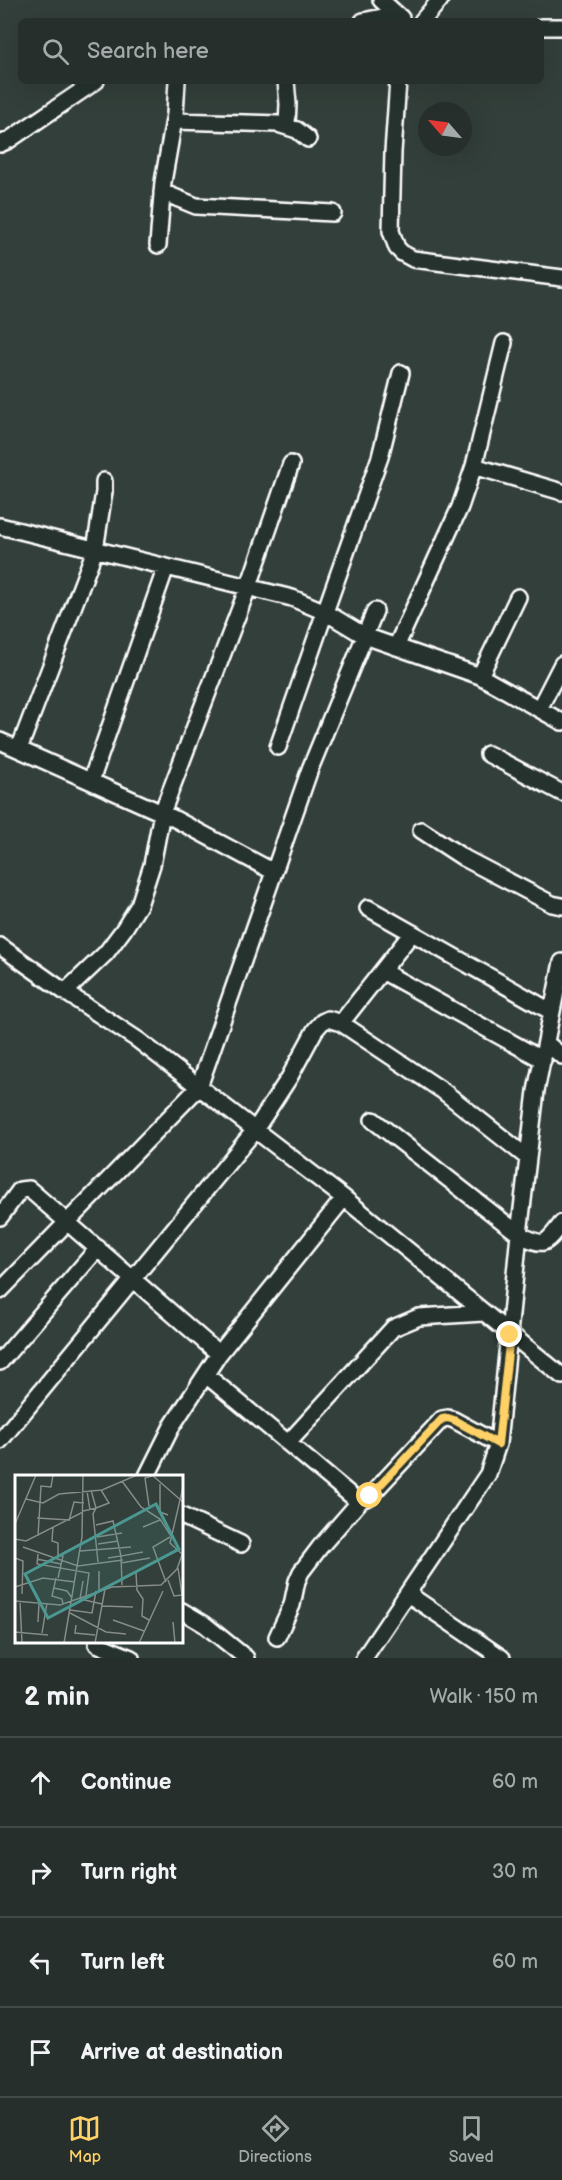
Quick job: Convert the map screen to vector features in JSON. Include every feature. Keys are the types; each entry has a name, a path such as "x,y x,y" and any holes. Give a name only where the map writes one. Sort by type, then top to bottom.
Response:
{"street":[{"path":"381,0 401,18"},
{"path":"425,18 440,0"},
{"path":"544,27 562,27"},
{"path":"0,144 92,84"},
{"path":"158,245 162,192 174,121 177,84"},
{"path":"286,84 287,125"},
{"path":"398,84 391,231 397,248 413,259 562,278"},
{"path":"174,121 287,125 308,139"},
{"path":"162,192 196,206 333,213"},
{"path":"396,647 460,507 474,466 504,343"},
{"path":"278,747 380,457 401,373"},
{"path":"65,992 106,953 139,905 152,865 162,813 248,587 291,464"},
{"path":"474,466 562,492"},
{"path":"19,749 95,550 105,492 104,481"},
{"path":"0,526 292,598 325,612 365,636 480,676 562,722"},
{"path":"91,781 166,567"},
{"path":"480,676 518,597"},
{"path":"0,1291 199,1086 310,769 375,611"},
{"path":"539,709 562,664"},
{"path":"0,741 162,813 274,872"},
{"path":"488,754 562,793"},
{"path":"421,830 464,858 552,904 562,906"},
{"path":"368,908 552,1012"},
{"path":"341,1023 412,933"},
{"path":"0,945 65,992 138,1040 199,1086 344,1198 562,1376"},
{"path":"364,1658 488,1474 498,1444 536,1091 562,962"},
{"path":"382,971 543,1060"},
{"path":"0,1441 255,1130 293,1071 315,1029 328,1019 341,1023 442,1091 528,1158"},
{"path":"546,1043 562,1056"},
{"path":"373,1120 519,1234 543,1244 549,1242 562,1223"},
{"path":"0,1217 20,1190 29,1189 219,1354"},
{"path":"148,1475 172,1426 219,1354 344,1198"},
{"path":"0,1362 98,1248"},
{"path":"288,1443 393,1328 419,1317 483,1313"},
{"path":"206,1375 354,1498 362,1500"},
{"path":"277,1637 292,1605 297,1581 306,1564 362,1500 370,1496 442,1419 454,1420 498,1444"},
{"path":"183,1516 241,1544"},
{"path":"408,1594 502,1658"},
{"path":"183,1612 204,1624 246,1658"},
{"path":"96,1648 131,1658"}],"route":[{"path":"370,1496 388,1474 442,1419 454,1420 498,1444 510,1335"}]}
